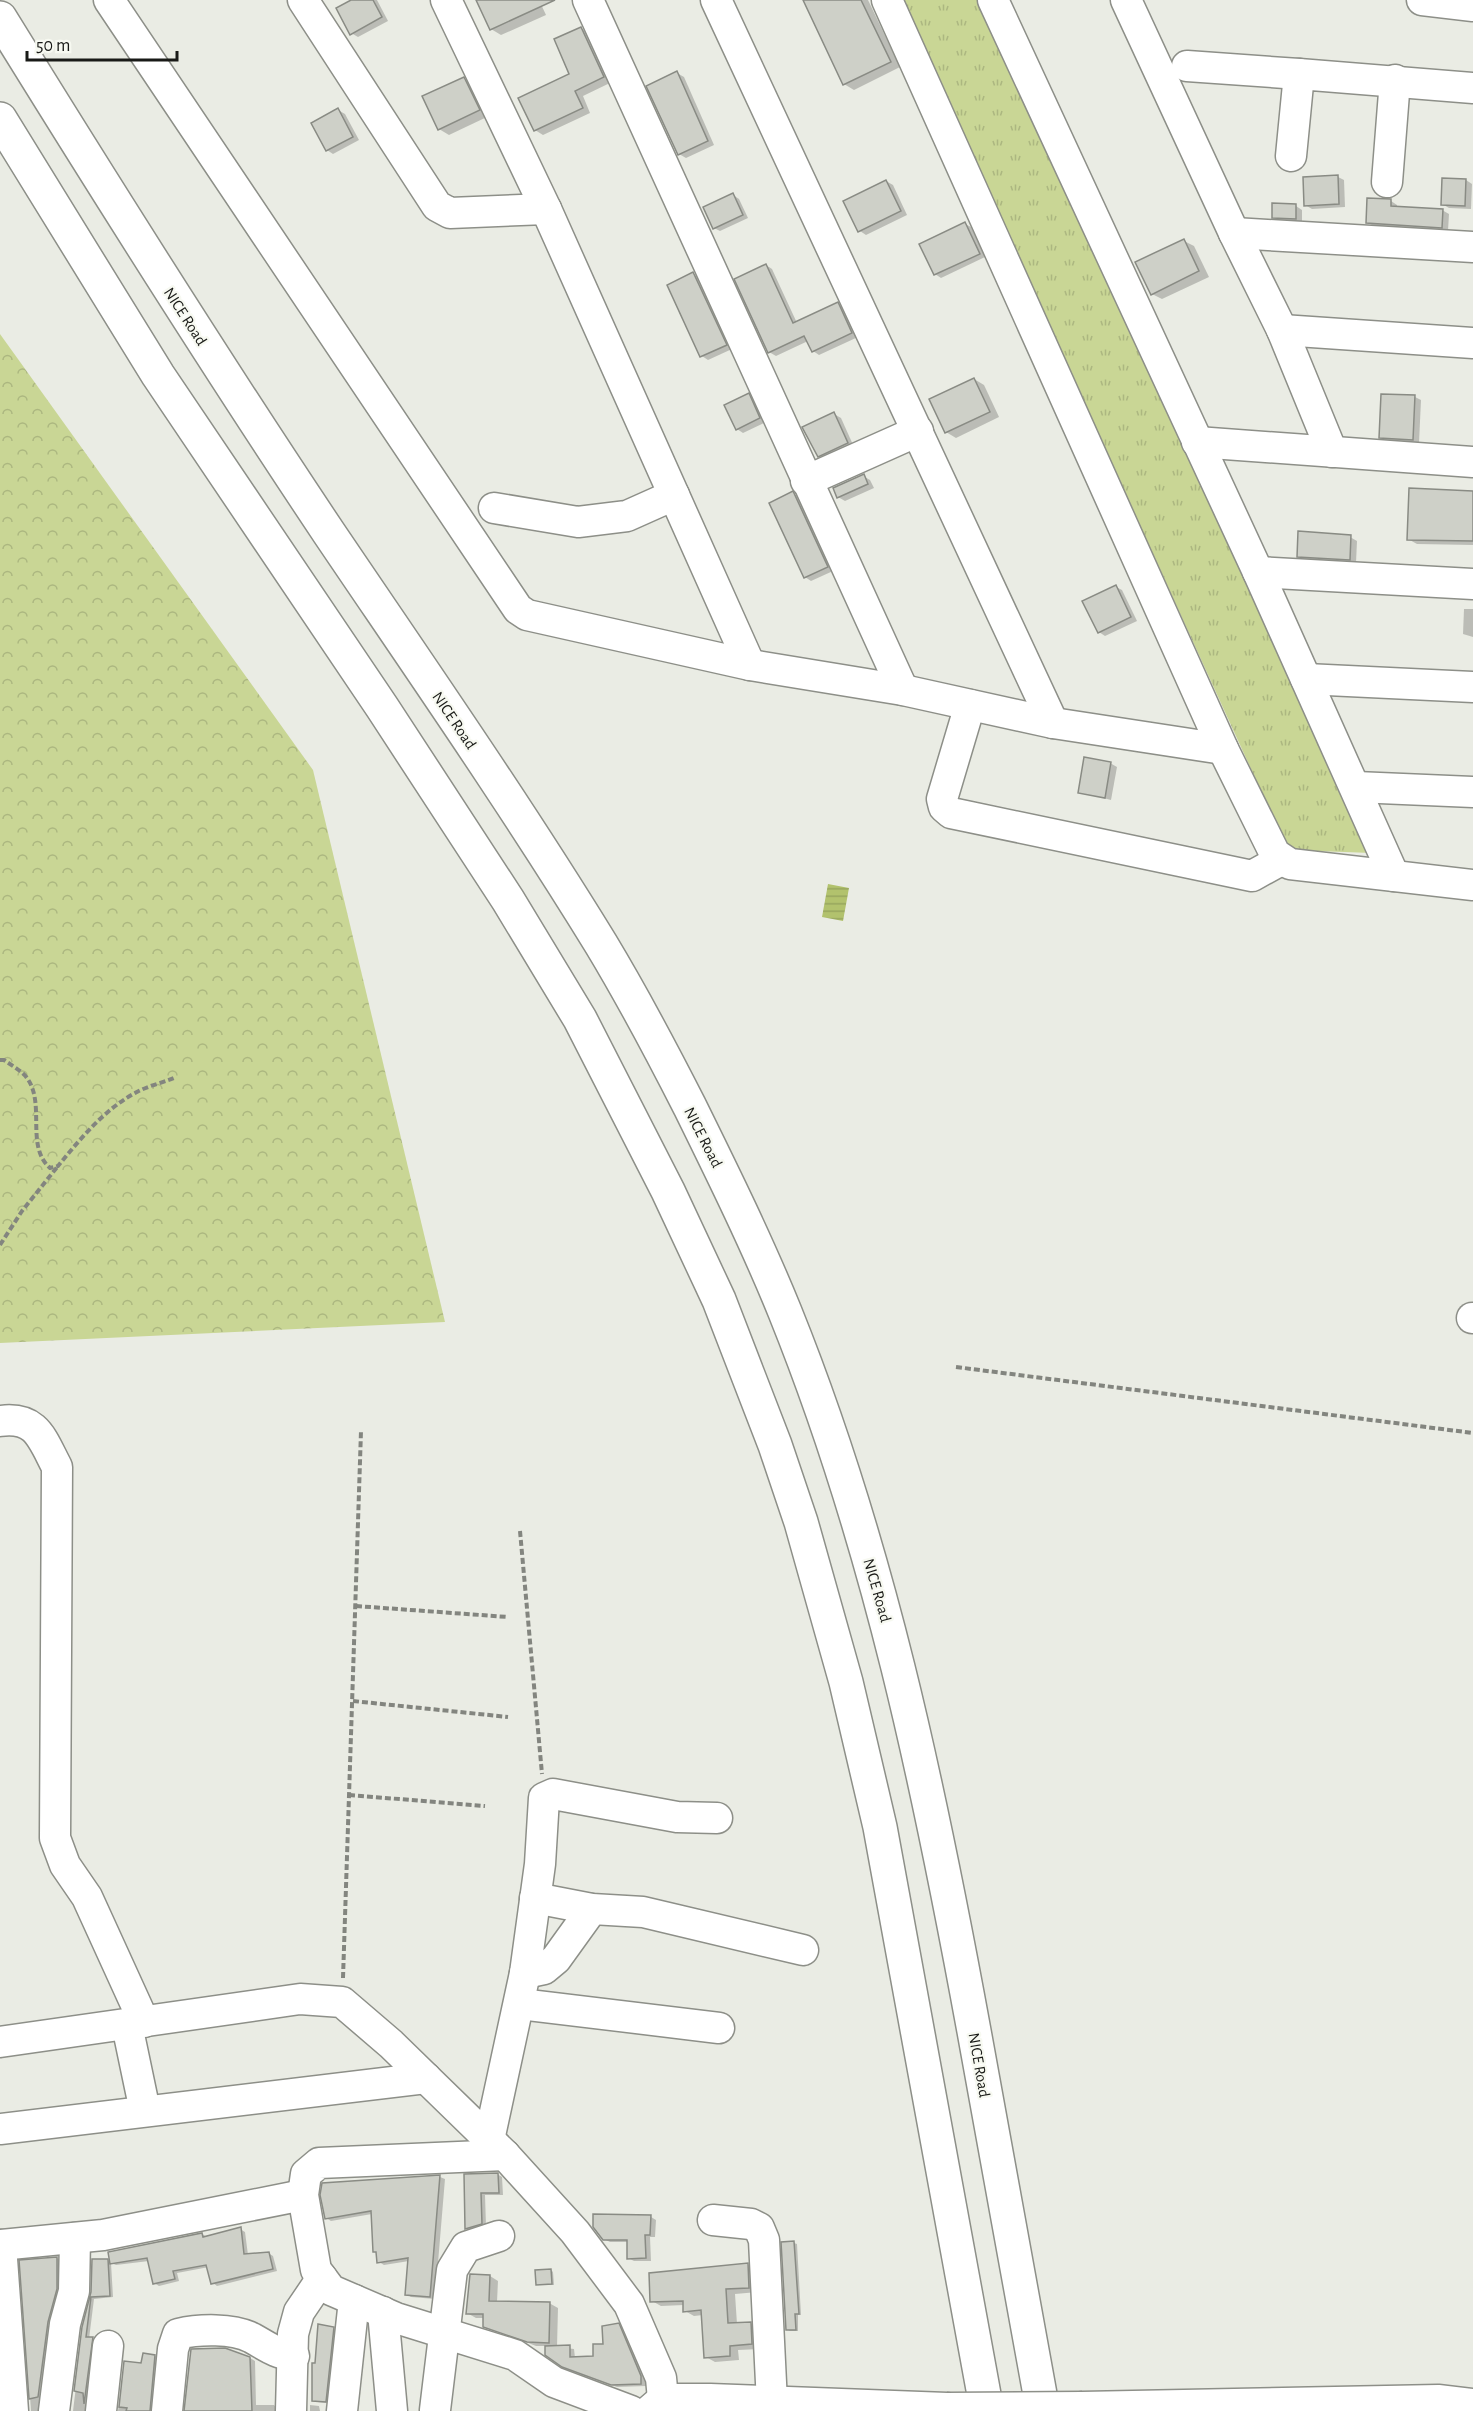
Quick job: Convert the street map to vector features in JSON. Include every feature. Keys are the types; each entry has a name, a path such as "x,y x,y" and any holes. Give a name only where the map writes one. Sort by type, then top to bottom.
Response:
{"highway":[{"name":"NICE Road","path":"0,18 138,241 253,420 531,833 605,950 664,1057 721,1169 784,1310 828,1426 870,1558 912,1716 943,1863 1043,2411"},
{"path":"0,119 158,375 382,707 508,900 585,1029 668,1191 719,1300 775,1445 797,1511 846,1682 880,1827 987,2411"}],"street":[{"path":"110,0 518,609 539,620 750,665 903,690 1053,723 1223,749"},
{"path":"303,0 437,206 450,213 546,209"},
{"path":"446,0 546,209 750,665"},
{"path":"588,0 903,690"},
{"path":"716,0 1053,723"},
{"path":"887,0 1223,749 1275,854 1290,864 1473,885"},
{"path":"993,0 1258,572 1394,876"},
{"path":"1126,0 1234,233 1282,330 1332,452"},
{"path":"1422,0 1473,6"},
{"path":"1187,66 1395,80 1473,88"},
{"path":"1291,156 1299,74"},
{"path":"1387,182 1395,80"},
{"path":"1234,233 1473,247"},
{"path":"1282,330 1473,343"},
{"path":"806,481 918,431"},
{"path":"1197,442 1473,462"},
{"path":"495,508 578,522 627,516 674,495"},
{"path":"1258,572 1473,584"},
{"path":"1306,679 1473,687"},
{"path":"970,705 942,799 944,807 951,813 1252,876 1281,860"},
{"path":"1356,787 1473,792"},
{"path":"0,1421 15,1419 37,1429 57,1467 55,1838 65,1865 87,1898 136,2023 145,2112"},
{"path":"497,2147 525,1973 535,1898 544,1798 553,1794 678,1817 717,1818"},
{"path":"535,1898 592,1909 643,1912 803,1950"},
{"path":"525,1973 544,1969 556,1959 568,1946 592,1909"},
{"path":"0,2042 300,1999 342,2002 426,2078 497,2147 576,2232 629,2304 661,2378 656,2405 772,2403 947,2408 1438,2400 1473,2404"},
{"path":"520,2004 719,2028"},
{"path":"0,2129 426,2078"},
{"path":"497,2147 319,2163 306,2174 303,2195 316,2270 331,2290 384,2312 514,2355 554,2382 593,2403 631,2411"},
{"path":"13,2411 1,2245 103,2235 303,2195"},
{"path":"713,2220 751,2224 759,2228 764,2240 772,2403"},
{"path":"435,2410 452,2270 466,2247 499,2236"},
{"path":"54,2411 60,2352 74,2291 75,2238"},
{"path":"291,2411 293,2334 299,2312 322,2278"},
{"path":"342,2411 354,2300"},
{"path":"384,2312 392,2411"},
{"path":"167,2411 173,2349 178,2334 193,2330 236,2333 250,2337 270,2351 294,2356"},
{"path":"100,2411 108,2346"}],"path":[{"path":"0,1060 4,1060 27,1077 38,1101 37,1122 43,1162 50,1168 58,1166"},
{"path":"0,1245 22,1211 58,1166 81,1138 111,1109 136,1092 174,1078"},
{"path":"956,1367 1473,1433"},
{"path":"342,2002 361,1431"},
{"path":"520,1531 544,1798"},
{"path":"356,1606 508,1617"},
{"path":"352,1701 508,1717"},
{"path":"349,1795 485,1806"}],"green space":[{"path":"900,0 977,0 1372,853 1288,850"},
{"path":"0,334 313,770 445,1322 0,1343"}],"shaded area":[{"path":"828,884 849,888 843,921 822,917"}],"building":[{"path":"351,0 373,0 382,17 350,35 336,8"},
{"path":"476,0 555,0 490,30"},
{"path":"803,0 861,0 891,62 843,85"},
{"path":"581,27 604,77 575,91 583,108 534,131 518,98 569,74 554,39"},
{"path":"677,71 708,141 678,155 646,86"},
{"path":"464,77 480,110 438,130 422,96"},
{"path":"338,108 353,137 326,151 311,123"},
{"path":"1338,175 1339,204 1304,206 1303,177"},
{"path":"1442,178 1466,179 1465,206 1441,205"},
{"path":"886,180 901,211 858,232 843,201"},
{"path":"733,193 743,215 713,229 703,207"},
{"path":"1367,198 1391,199 1391,206 1443,209 1442,228 1366,223"},
{"path":"1272,203 1296,204 1296,219 1272,218"},
{"path":"965,222 980,254 934,275 919,244"},
{"path":"1184,239 1199,271 1151,295 1135,262"},
{"path":"766,264 793,323 838,302 852,333 812,352 804,336 768,353 734,279"},
{"path":"693,272 727,345 700,357 667,285"},
{"path":"974,378 990,412 945,433 929,399"},
{"path":"749,393 760,418 736,430 724,405"},
{"path":"1381,394 1415,395 1413,440 1379,438"},
{"path":"834,412 848,443 818,457 802,427"},
{"path":"864,474 868,484 837,498 833,488"},
{"path":"1409,488 1473,491 1473,541 1407,540"},
{"path":"793,491 828,567 804,578 769,503"},
{"path":"1298,531 1351,535 1350,560 1297,557"},
{"path":"1116,585 1131,617 1098,633 1082,601"},
{"path":"1084,757 1111,762 1105,798 1078,793"},
{"path":"498,2173 499,2193 481,2193 482,2224 465,2229 464,2174"},
{"path":"440,2175 430,2297 405,2295 408,2258 377,2263 376,2252 373,2252 371,2211 325,2219 320,2195 322,2183"},
{"path":"593,2214 651,2215 650,2235 645,2235 646,2258 627,2259 627,2240 603,2240 593,2227"},
{"path":"241,2227 244,2254 269,2252 273,2269 211,2284 206,2265 173,2271 175,2279 153,2284 147,2258 110,2264 108,2252 202,2233 203,2237"},
{"path":"794,2241 799,2314 795,2314 796,2330 786,2330 781,2242"},
{"path":"57,2257 57,2289 48,2322 38,2397 29,2399 19,2260"},
{"path":"92,2259 108,2259 110,2296 91,2297 86,2337 93,2337 84,2404 83,2393 74,2391 82,2327 91,2292"},
{"path":"748,2263 749,2288 726,2289 728,2323 751,2322 752,2344 730,2346 730,2356 704,2358 701,2310 683,2312 683,2301 650,2302 649,2273"},
{"path":"551,2269 552,2284 536,2285 535,2270"},
{"path":"470,2274 490,2275 489,2301 550,2302 549,2343 527,2342 483,2327 483,2314 466,2314"},
{"path":"619,2323 641,2376 641,2384 611,2385 562,2367 545,2355 545,2346 570,2345 570,2357 593,2356 593,2344 603,2344 602,2326"},
{"path":"318,2324 334,2327 326,2402 312,2401 312,2363 315,2363"},
{"path":"225,2348 250,2357 252,2411 184,2411 191,2349"},
{"path":"143,2353 155,2355 150,2411 126,2411 127,2408 119,2407 124,2361 141,2363"}]}
